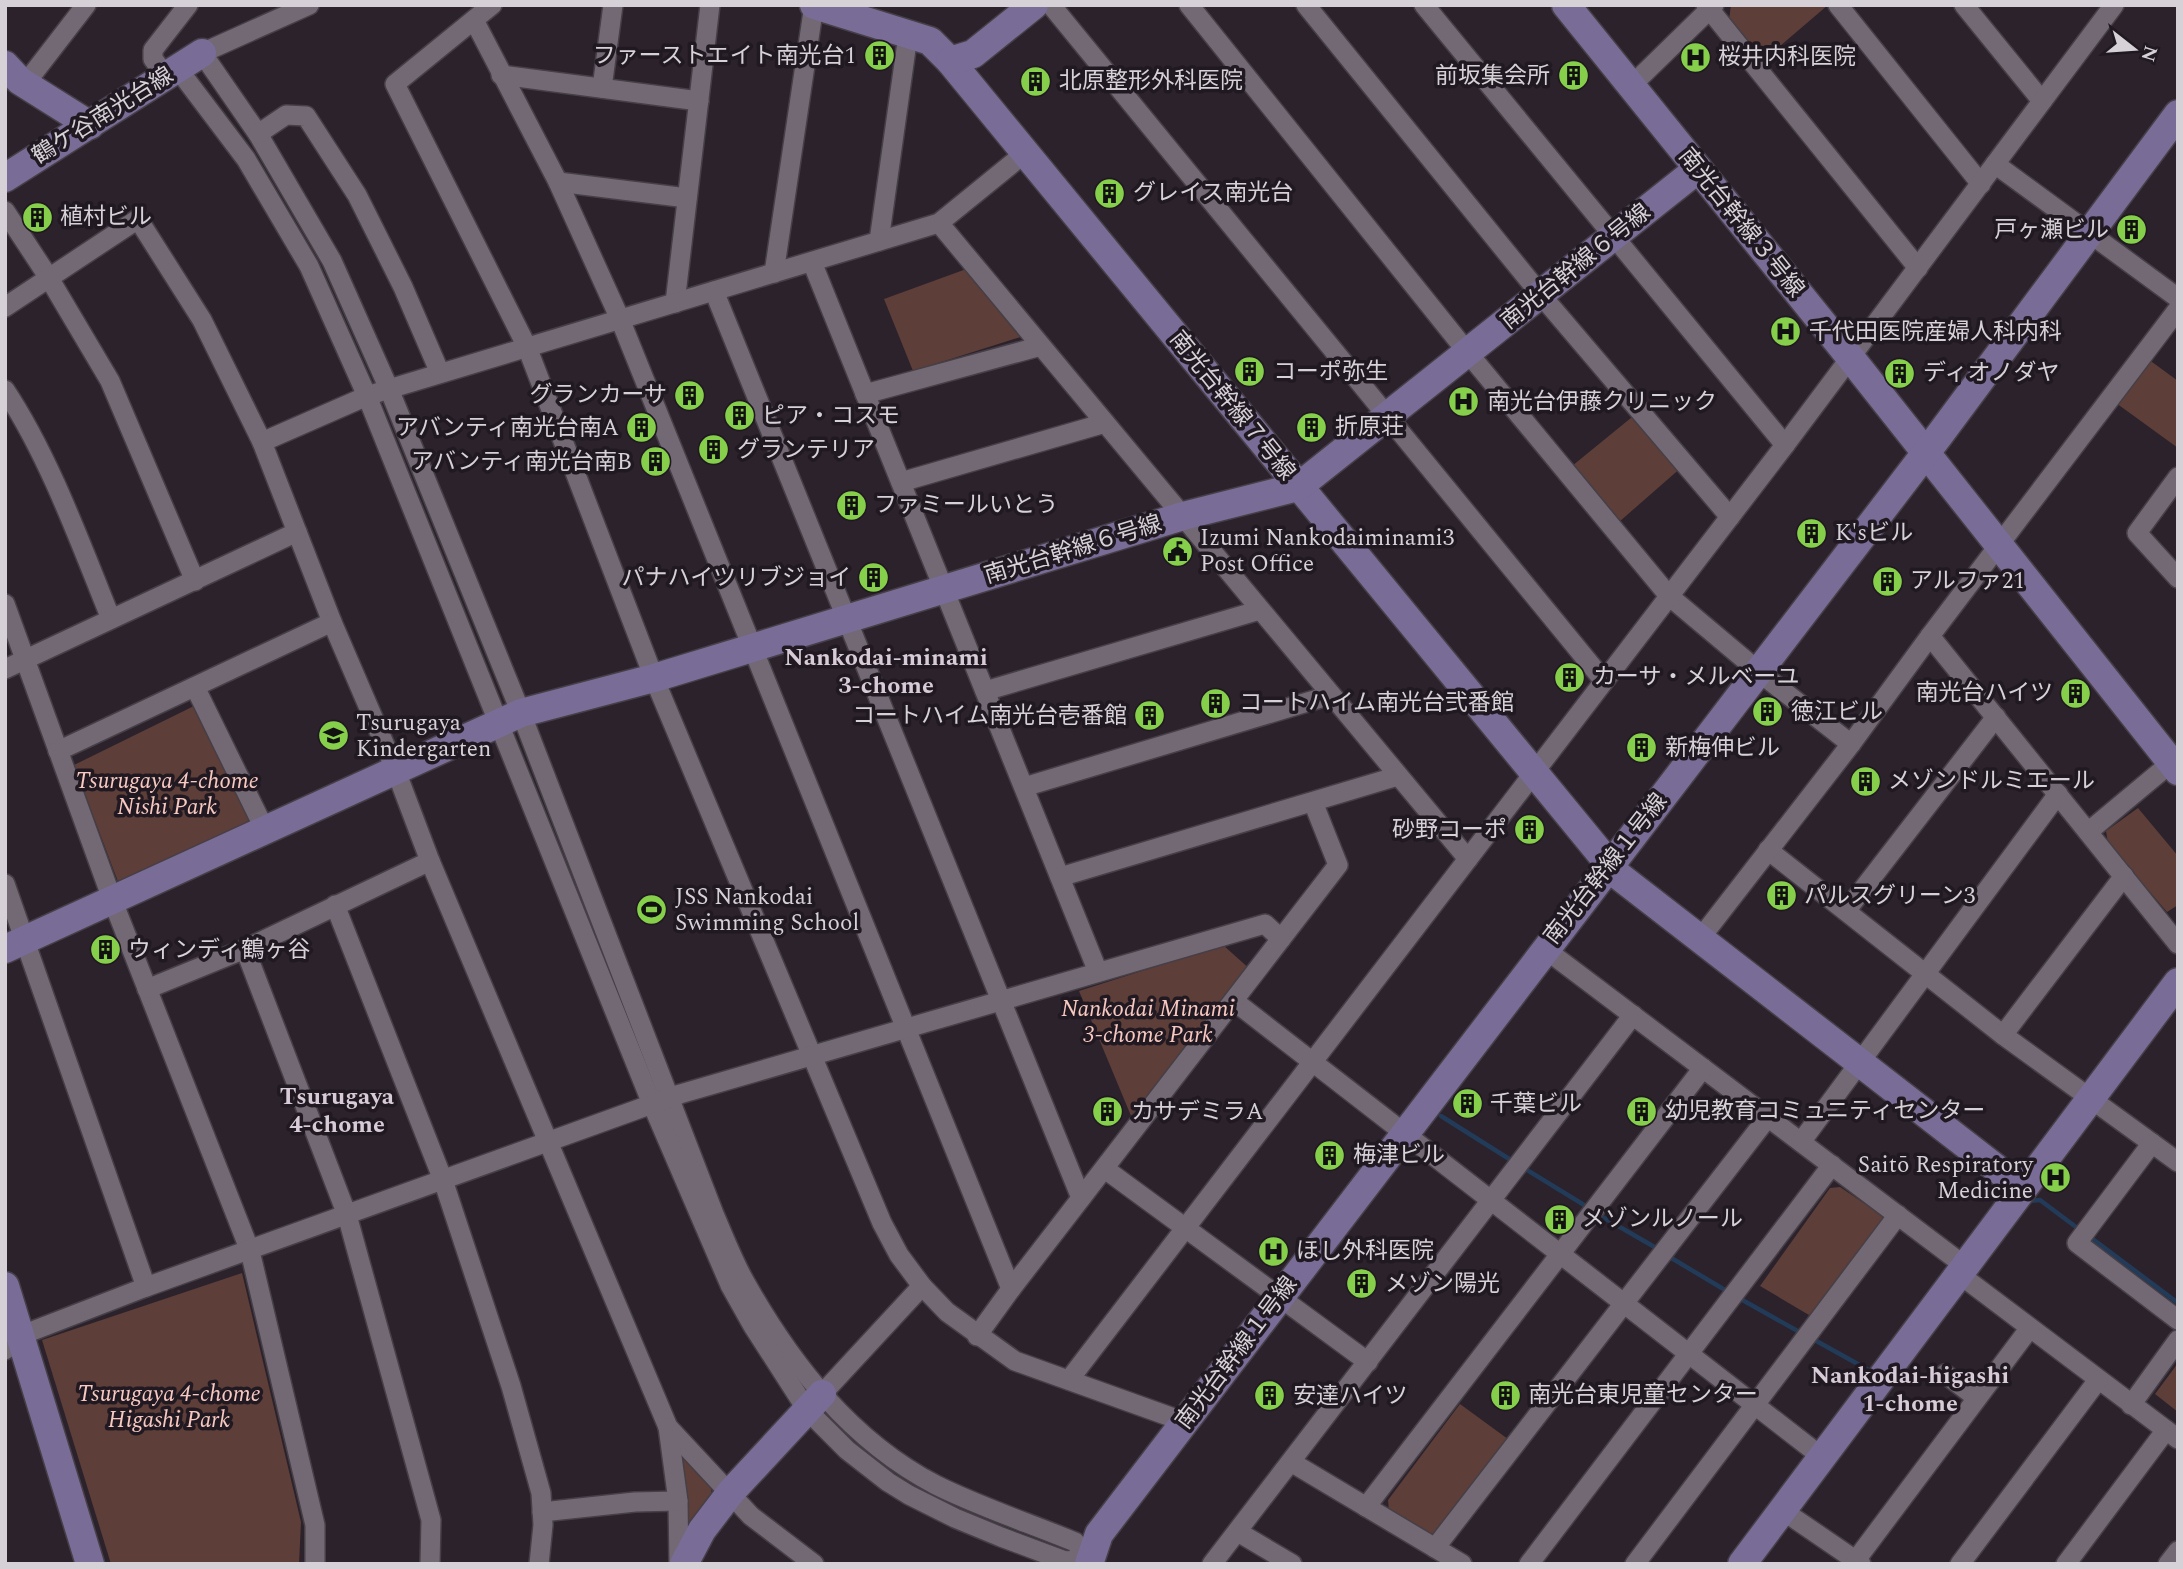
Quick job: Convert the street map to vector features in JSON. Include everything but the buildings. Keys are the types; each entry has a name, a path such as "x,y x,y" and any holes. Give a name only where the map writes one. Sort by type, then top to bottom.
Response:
{"street":[{"path":"86,5 15,74 90,125"},
{"path":"188,5 153,50 153,59 172,72 246,159 309,266 510,718"},
{"path":"309,5 202,54 258,134 332,261 389,389 510,718 661,1101 744,1280 814,1402 856,1429 901,1464 955,1493 1075,1542 1093,1562"},
{"path":"492,5 395,84 527,347 654,678 882,1223 899,1255 922,1286 947,1312 1015,1361 1185,1422"},
{"path":"602,88 613,5"},
{"path":"675,303 710,5"},
{"path":"774,273 814,5"},
{"name":"南光台幹線７号線","path":"814,5 930,41 950,61 1619,876 2023,1189"},
{"path":"950,61 973,54 1034,5"},
{"path":"1051,5 1604,681"},
{"path":"1189,5 1468,353 1669,596 1851,744"},
{"path":"1306,5 1541,295 1730,517"},
{"path":"1424,5 1785,445"},
{"name":"南光台幹線３号線","path":"1566,5 2175,763"},
{"path":"1838,5 1981,184"},
{"path":"1964,5 2042,101"},
{"path":"1631,86 1710,7 1918,268"},
{"path":"1069,1380 1785,445 2042,101 2104,10"},
{"path":"474,20 558,182 620,320 1012,1289"},
{"path":"879,242 908,35"},
{"name":"鶴ケ谷南光台線","path":"5,178 202,54"},
{"path":"501,75 699,101"},
{"name":"南光台幹線１号線","path":"1093,1562 1099,1534 1925,453 2178,114"},
{"path":"258,134 286,115 306,116 357,195 403,287 440,373"},
{"path":"261,442 367,396 939,223 1025,153"},
{"path":"1995,164 2178,298"},
{"name":"南光台幹線６号線","path":"15,944 510,718 654,678 1183,516 1298,487 1698,169"},
{"path":"558,182 687,198"},
{"path":"5,211 49,278 110,381 195,581"},
{"path":"5,307 138,219 202,320 261,442 332,622 396,771 430,861 668,1427 678,1501 682,1564"},
{"path":"939,223 1468,859"},
{"path":"812,262 1098,972"},
{"path":"714,291 1081,1198"},
{"path":"1699,940 1851,744 1930,635 2178,309"},
{"path":"865,394 1041,346"},
{"path":"5,390 44,462 111,619"},
{"path":"901,482 1105,423"},
{"path":"2178,477 2137,533 2178,579"},
{"path":"5,669 297,532"},
{"path":"5,604 112,899 250,1251 315,1525 315,1564"},
{"path":"985,691 1260,610"},
{"path":"58,751 332,622"},
{"path":"1930,635 2178,944"},
{"path":"195,687 265,830"},
{"path":"1024,787 1331,695"},
{"path":"1846,911 1996,717"},
{"path":"2088,832 2175,763"},
{"path":"1060,877 1398,776"},
{"path":"1801,1142 2058,794"},
{"path":"977,1336 1338,865 1313,802"},
{"path":"1768,850 2003,1035 2178,1162"},
{"path":"147,989 245,949 430,861"},
{"path":"2003,1035 2124,876"},
{"path":"5,884 15,944 146,1287"},
{"path":"335,905 443,1180 512,1386 541,1493 539,1564"},
{"path":"13,1342 146,1287 661,1101 1265,924 1281,939"},
{"path":"1545,948 1898,1214 1966,1277 2029,1329 2172,1434 2066,1564"},
{"path":"245,949 347,1215 430,1520 430,1564"},
{"path":"1742,1564 1881,1378 1966,1277 2023,1189 2178,982"},
{"path":"1234,1001 1822,1457"},
{"path":"1212,1564 1633,1015"},
{"path":"1366,1507 1703,1068"},
{"path":"1435,1548 1768,1117"},
{"path":"2152,1143 2077,1243 2178,1320"},
{"path":"1528,1564 1832,1165"},
{"path":"1105,1169 1368,1362"},
{"path":"1635,1564 1898,1214"},
{"path":"5,1286 13,1342 90,1564"},
{"path":"682,1564 702,1530 731,1492 922,1286"},
{"path":"1782,1510 1857,1563 2029,1329"},
{"path":"2131,1405 2178,1340"},
{"path":"1945,1374 1977,1398"},
{"path":"1960,1564 2098,1380"},
{"path":"668,1427 751,1516 814,1564"},
{"path":"1291,1462 1462,1564"},
{"path":"542,1512 635,1502 678,1501"},
{"path":"1238,1532 1293,1564"},
{"path":"2168,1564 2178,1550"}],"green space":[{"path":"1731,5 1828,5 1765,59 1729,20"},
{"path":"969,268 1027,335 913,371 884,299"},
{"path":"2148,359 2178,381 2178,448 2116,403"},
{"path":"1637,413 1683,466 1619,522 1572,466"},
{"name":"Tsurugaya 4-chome Nishi Park","path":"198,704 256,828 120,887 74,765"},
{"path":"2138,808 2178,856 2178,905 2167,912 2108,843 2106,831"},
{"name":"Nankodai Minami 3-chome Park","path":"1223,945 1252,971 1134,1123 1079,991"},
{"path":"1840,1187 1886,1218 1814,1318 1760,1286 1830,1188"},
{"name":"Tsurugaya 4-chome Higashi Park","path":"242,1273 301,1522 299,1564 111,1564 42,1340"},
{"path":"2178,1363 2178,1412 2155,1394"},
{"path":"1460,1404 1512,1442 1443,1531 1430,1536 1389,1512 1388,1500"},
{"path":"674,1450 711,1484 712,1500 688,1538"}],"waterway":[{"path":"1441,1116 1514,1162"},
{"path":"1522,1167 1589,1208"},
{"path":"2029,1201 2040,1200 2080,1230"},
{"path":"1599,1215 1658,1249"},
{"path":"2090,1237 2178,1303"},
{"path":"1668,1256 1730,1293"},
{"path":"1737,1297 1803,1334"},
{"path":"1811,1338 1874,1373"}],"place":[{"name":"ファーストエイト南光台1","path":"879,56"},
{"name":"桜井内科医院","path":"1695,57"},
{"name":"前坂集会所","path":"1573,76"},
{"name":"北原整形外科医院","path":"1036,81"},
{"name":"グレイス南光台","path":"1110,193"},
{"name":"植村ビル","path":"37,217"},
{"name":"戸ヶ瀬ビル","path":"2132,230"},
{"name":"千代田医院産婦人科内科","path":"1786,332"},
{"name":"コーポ弥生","path":"1250,372"},
{"name":"ディオノダヤ","path":"1900,373"},
{"name":"グランカーサ","path":"690,395"},
{"name":"南光台伊藤クリニック","path":"1464,402"},
{"name":"ピア・コスモ","path":"739,416"},
{"name":"折原荘","path":"1312,427"},
{"name":"アバンティ南光台南A","path":"642,428"},
{"name":"グランテリア","path":"714,450"},
{"name":"アバンティ南光台南B","path":"655,462"},
{"name":"ファミールいとう","path":"851,505"},
{"name":"K'sビル","path":"1812,533"},
{"name":"Izumi Nankodaiminami3 Post Office","path":"1177,551"},
{"name":"パナハイツリブジョイ","path":"874,578"},
{"name":"アルファ21","path":"1887,581"},
{"name":"カーサ・メルベーユ","path":"1570,677"},
{"name":"南光台ハイツ","path":"2076,693"},
{"name":"コートハイム南光台弐番館","path":"1216,703"},
{"name":"徳江ビル","path":"1768,712"},
{"name":"コートハイム南光台壱番館","path":"1150,716"},
{"name":"Tsurugaya Kindergarten","path":"333,736"},
{"name":"新梅伸ビル","path":"1642,748"},
{"name":"メゾンドルミエール","path":"1865,781"},
{"name":"砂野コーポ","path":"1530,830"},
{"name":"パルスグリーン3","path":"1781,896"},
{"name":"JSS Nankodai Swimming School","path":"652,910"},
{"name":"ウィンディ鶴ヶ谷","path":"105,950"},
{"name":"千葉ビル","path":"1467,1104"},
{"name":"幼児教育コミュニティセンター","path":"1642,1111"},
{"name":"カサデミラA","path":"1108,1112"},
{"name":"梅津ビル","path":"1330,1155"},
{"name":"Saitō Respiratory Medicine","path":"2056,1178"},
{"name":"メゾンルノール","path":"1559,1219"},
{"name":"ほし外科医院","path":"1273,1251"},
{"name":"メゾン陽光","path":"1362,1284"},
{"name":"南光台東児童センター","path":"1505,1395"},
{"name":"安達ハイツ","path":"1270,1396"}],"district":[{"name":"Nankodai-minami 3-chome","path":"886,672"},
{"name":"Tsurugaya 4-chome","path":"337,1111"},
{"name":"Nankodai-higashi 1-chome","path":"1910,1390"}]}
